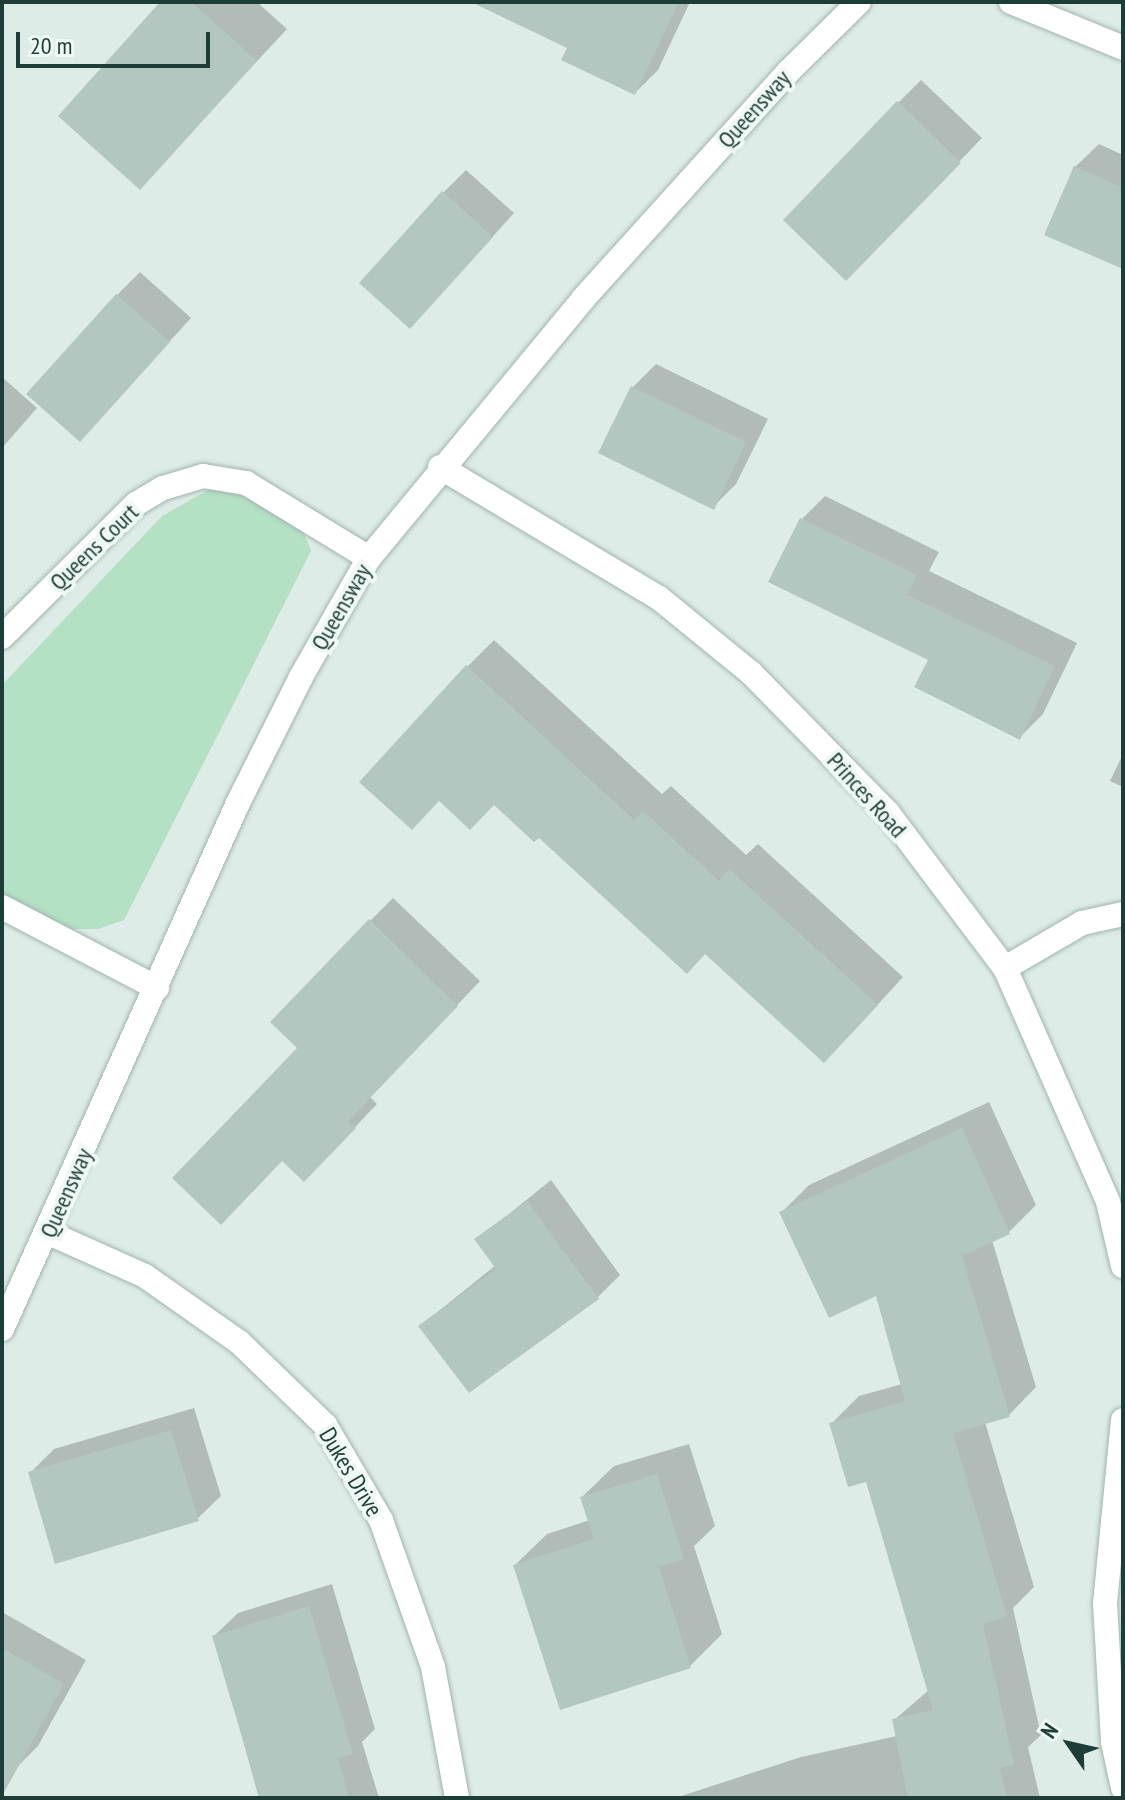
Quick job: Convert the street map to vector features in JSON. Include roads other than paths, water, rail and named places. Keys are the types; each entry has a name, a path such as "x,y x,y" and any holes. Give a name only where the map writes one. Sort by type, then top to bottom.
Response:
{"street":[{"name":"Queensway","path":"2,1329 49,1233 238,803 301,677 369,558 440,467 594,287 789,71 859,2"},
{"path":"1011,2 1123,48"},
{"name":"Princes Road","path":"440,467 659,598 751,673 888,813 1005,968 1108,1202 1123,1266"},
{"name":"Queens Court","path":"2,637 136,504 163,488 203,476 246,483 369,558"},
{"path":"2,907 157,988"},
{"path":"1005,968 1082,923 1123,914"},
{"name":"Dukes Drive","path":"49,1233 145,1276 239,1342 325,1425 381,1520 433,1667 457,1798"},
{"path":"1123,1420 1114,1603 1113,1742 1123,1788"}]}
